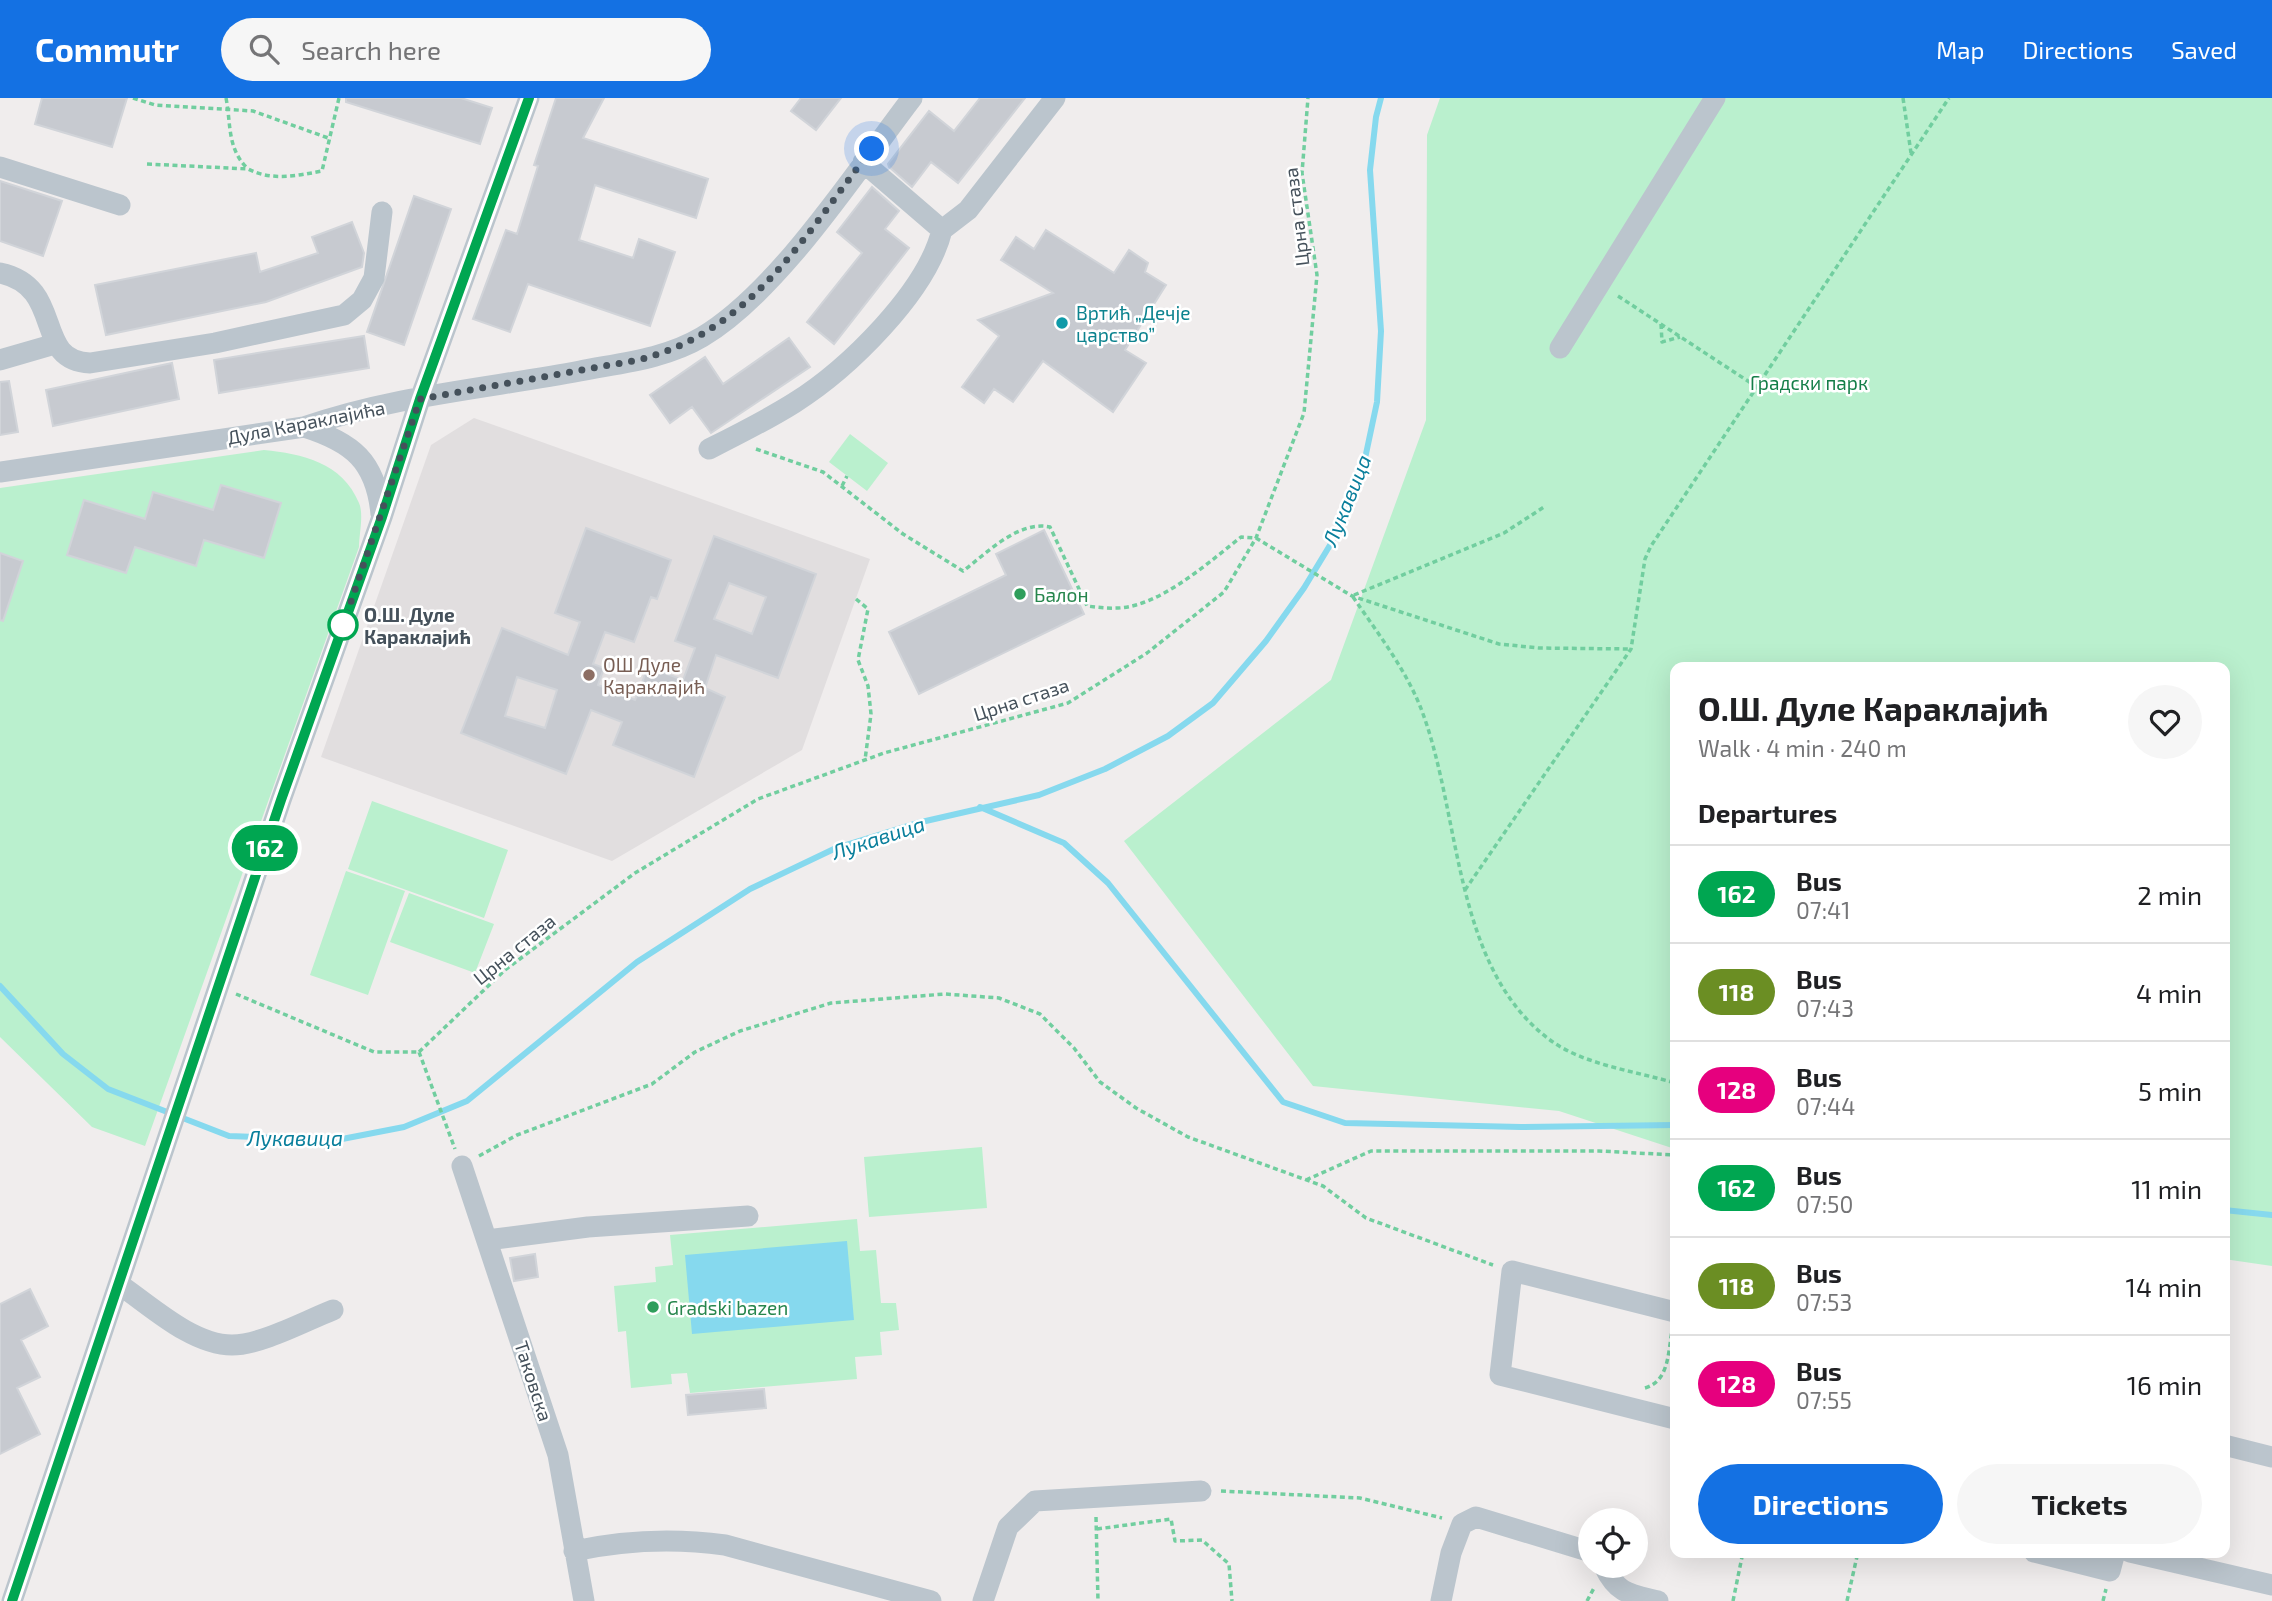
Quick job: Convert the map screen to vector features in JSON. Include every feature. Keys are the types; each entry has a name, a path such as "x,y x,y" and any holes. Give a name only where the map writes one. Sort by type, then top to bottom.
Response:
{"street":[{"path":"12,1601 281,800 382,517 420,399 529,98"},
{"name":"Дула Караклајића","path":"0,472 304,426 331,417 420,399 663,354 702,337 736,312 773,275 912,98"},
{"path":"718,444 795,402 852,357 933,260 942,230 968,209 1055,98"},
{"path":"1560,348 1715,98"},
{"path":"863,162 942,230"},
{"path":"0,167 120,205"},
{"path":"0,273 19,280 38,296 48,316 55,344 69,359 90,363 215,342 344,315 362,300 374,278 382,212"},
{"path":"0,360 55,344"},
{"path":"304,426 335,437 359,454 375,483 382,517"},
{"name":"Таковска","path":"462,1166 558,1455 584,1601"},
{"path":"487,1240 588,1227 748,1216"},
{"path":"1670,1311 1512,1271 1500,1375 1670,1418"},
{"path":"120,1284 193,1333 218,1344 248,1343 333,1310"},
{"path":"2230,1446 2272,1457"},
{"path":"983,1601 1002,1538 1024,1508 1044,1498 1201,1491"},
{"path":"1441,1601 1451,1553 1462,1524 1476,1517 1578,1548"},
{"path":"574,1550 640,1541 693,1541 725,1545 931,1601"},
{"path":"2058,1558 2110,1571 2113,1558"},
{"path":"2156,1558 2272,1585"},
{"path":"1610,1578 1626,1593 1658,1601"}],"path":[{"path":"133,98 155,105 228,107 253,111 331,139"},
{"path":"226,98 229,132 236,157 248,169 261,176 278,177 322,171 339,98"},
{"name":"Црна стаза","path":"419,1052 505,970 635,873 758,799 865,760 1068,704 1147,653 1224,592 1256,538 1304,413 1317,275 1302,173 1308,98"},
{"path":"1903,98 1911,155"},
{"path":"1465,890 1631,649 1648,553 1949,98"},
{"path":"147,164 248,169"},
{"path":"1600,284 1757,387"},
{"path":"1661,324 1662,342 1680,337"},
{"path":"718,444 823,472 903,534 963,571 994,545 1040,525 1049,527 1087,606 1109,609 1137,605 1209,564 1241,537 1256,538 1352,596 1499,644 1631,649"},
{"path":"842,486 847,476"},
{"path":"1352,596 1504,533 1544,507"},
{"path":"1352,596 1391,652 1419,704 1442,774 1465,890 1484,953 1500,986 1525,1017 1550,1041 1574,1054 1670,1082"},
{"path":"856,599 868,609 858,660 868,686 871,714 865,760"},
{"path":"220,987 374,1052 419,1052 451,1140"},
{"path":"462,1166 517,1135 652,1084 695,1052 740,1031 831,1003 945,994 999,999 1040,1014 1074,1048 1100,1082 1136,1108 1188,1137 1323,1186 1366,1217 1512,1271"},
{"path":"1306,1180 1371,1152 1599,1152 1670,1155"},
{"path":"1618,1405 1623,1385 1644,1388 1656,1385 1662,1378 1670,1341"},
{"path":"1201,1491 1360,1498 1462,1524"},
{"path":"1096,1497 1098,1601"},
{"path":"1097,1529 1171,1519 1175,1541 1202,1540 1229,1564 1232,1601"},
{"path":"1733,1601 1742,1558"},
{"path":"1847,1601 1857,1558"},
{"path":"1587,1601 1594,1588"}],"shaded area":[{"name":"ОШ Дуле Караклајић","path":"474,418 870,559 802,750 612,861 321,757 431,445"}],"green space":[{"name":"Градски парк","path":"1440,98 2272,98 2272,1266 2230,1260 2230,662 1670,662 1670,1147 1559,1111 1313,1086 1124,841 1331,680 1426,420 1427,135"},
{"path":"850,434 888,463 867,491 829,462"},
{"path":"264,450 306,458 331,469 342,478 359,503 359,547 145,1146 92,1127 0,1037 0,488"},
{"path":"372,801 508,850 484,918 348,869"},
{"path":"346,871 405,891 368,995 310,975"},
{"path":"409,893 494,924 475,973 390,942"},
{"path":"982,1147 987,1208 869,1217 864,1157"},
{"name":"Gradski bazen","path":"857,1219 860,1251 876,1250 881,1303 896,1303 899,1330 880,1332 882,1355 855,1357 857,1379 690,1393 687,1373 671,1374 672,1384 631,1388 626,1331 618,1332 614,1286 656,1282 655,1267 673,1265 670,1235"}],"water":[{"path":"847,1241 854,1320 692,1334 685,1255"}],"building":[{"path":"42,98 127,98 112,147 35,124"},
{"path":"346,98 461,98 492,108 480,144 346,102"},
{"path":"556,98 604,98 583,138 708,179 696,218 595,185 579,240 633,258 639,239 675,252 650,326 528,284 510,332 473,319 506,230 517,234 538,166 534,165"},
{"path":"801,98 841,98 816,130 791,111"},
{"path":"980,98 1025,98 958,183 931,162 912,187 889,167 888,164 929,111 954,131"},
{"path":"0,181 62,201 43,256 0,241"},
{"path":"872,187 899,211 885,229 909,248 834,344 807,322 862,253 837,232"},
{"path":"414,196 451,209 404,345 367,332"},
{"path":"352,222 364,253 362,267 266,302 106,335 95,285 256,253 260,272 318,253 312,237"},
{"name":"Вртић „Дечје царство”","path":"1046,230 1114,273 1129,250 1148,263 1145,272 1166,285 1125,350 1146,363 1113,412 1043,361 1013,402 994,389 984,403 962,387 999,336 978,320 1053,293 1001,260 1016,237 1034,249"},
{"path":"364,336 369,368 219,393 214,360"},
{"path":"789,338 810,367 711,433 692,407 670,423 650,395 705,357 723,384"},
{"path":"172,363 179,399 53,426 46,390"},
{"path":"9,381 18,432 0,435 0,382"},
{"path":"221,485 281,503 264,558 204,540 196,566 135,547 126,573 67,555 84,500 145,519 153,492 213,510"},
{"path":"586,528 671,560 657,599 651,597 634,642 605,632 593,664 604,668 598,685 635,700 648,667 683,680 695,648 675,641 714,536 816,574 778,678 716,655 705,688 725,697 694,777 613,745 622,722 591,710 566,774 461,733 502,628 568,655 580,622 555,613","holes":["729,583 766,597 752,634 714,619","517,677 557,690 545,728 505,716"]},
{"name":"Балон","path":"1044,530 1084,614 919,694 889,632 1006,575 996,554"},
{"path":"0,553 23,561 3,621 0,620"},
{"path":"535,1254 538,1277 514,1281 510,1258"},
{"path":"30,1289 48,1326 21,1340 40,1377 17,1388 40,1434 0,1454 0,1304"},
{"path":"764,1389 766,1408 688,1415 686,1395"}],"waterway":[{"name":"Лукавица","path":"0,986 63,1054 108,1089 229,1136 337,1140 404,1127 467,1101 637,962 750,889 836,848 917,823 1039,795 1105,769 1168,736 1213,703 1266,641 1304,588 1338,532 1363,468 1377,402 1381,331 1370,170 1381,98"},
{"path":"980,807 1064,843 1108,883 1283,1102 1345,1123 1521,1127 1670,1125"},
{"path":"2230,1211 2272,1215"}],"bus line":[{"name":"162","path":"12,1601 281,800 382,517 420,399 515,143 529,98"}],"place":[{"name":"Вртић „Дечје царство”","path":"1062,323"},
{"name":"Балон","path":"1020,594"},
{"name":"О.Ш. Дуле Караклајић","path":"343,625"},
{"name":"ОШ Дуле Караклајић","path":"589,675"},
{"name":"Gradski bazen","path":"653,1307"}],"route":[{"path":"343,625 420,399 638,360 663,354 702,337 736,312 773,275 872,149"}]}
